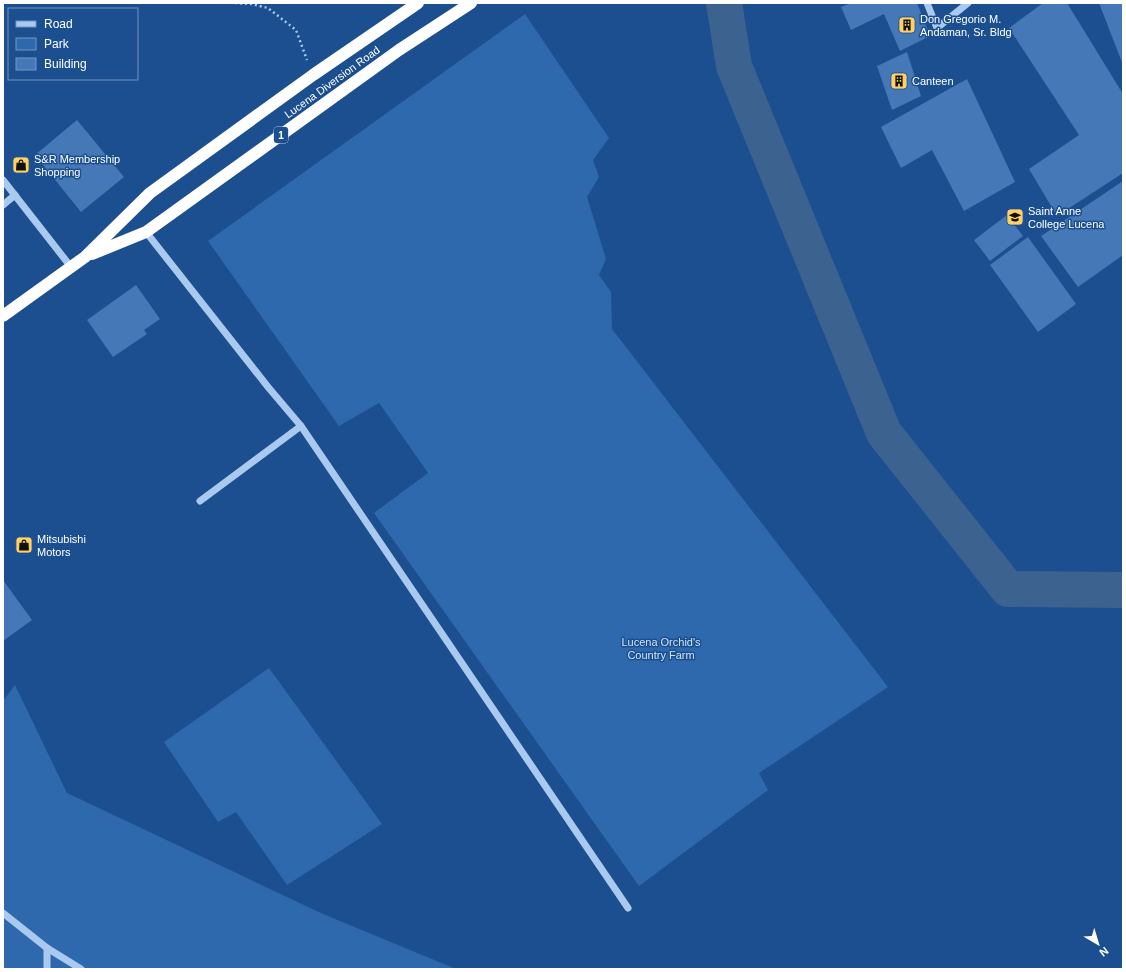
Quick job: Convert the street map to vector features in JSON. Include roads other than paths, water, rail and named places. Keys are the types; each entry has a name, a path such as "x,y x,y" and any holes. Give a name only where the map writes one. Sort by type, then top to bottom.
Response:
{"highway":[{"name":"Lucena Diversion Road","path":"3,316 85,257 150,193 313,75 418,3"},
{"name":"Lucena Diversion Road","path":"85,257 146,232 393,54 471,3"}],"lane":[{"path":"927,3 937,28 968,3"},
{"path":"3,180 71,267"},
{"path":"3,204 15,195"},
{"path":"146,232 268,387 301,426 628,908"},
{"path":"200,501 301,426"},
{"path":"3,913 47,948 81,969"},
{"path":"47,948 47,969"}],"waterway":[{"path":"724,3 734,66 884,433 1008,589 1123,590"}],"place":[{"name":"Don Gregorio M. Andaman, Sr. Bldg","path":"907,25"},
{"name":"Canteen","path":"899,81"},
{"name":"S&R Membership Shopping","path":"21,165"},
{"name":"Saint Anne College Lucena","path":"1015,217"},
{"name":"Mitsubishi Motors","path":"24,545"}],"park label":[{"name":"Lucena Orchid's Country Farm","path":"661,648"}]}
